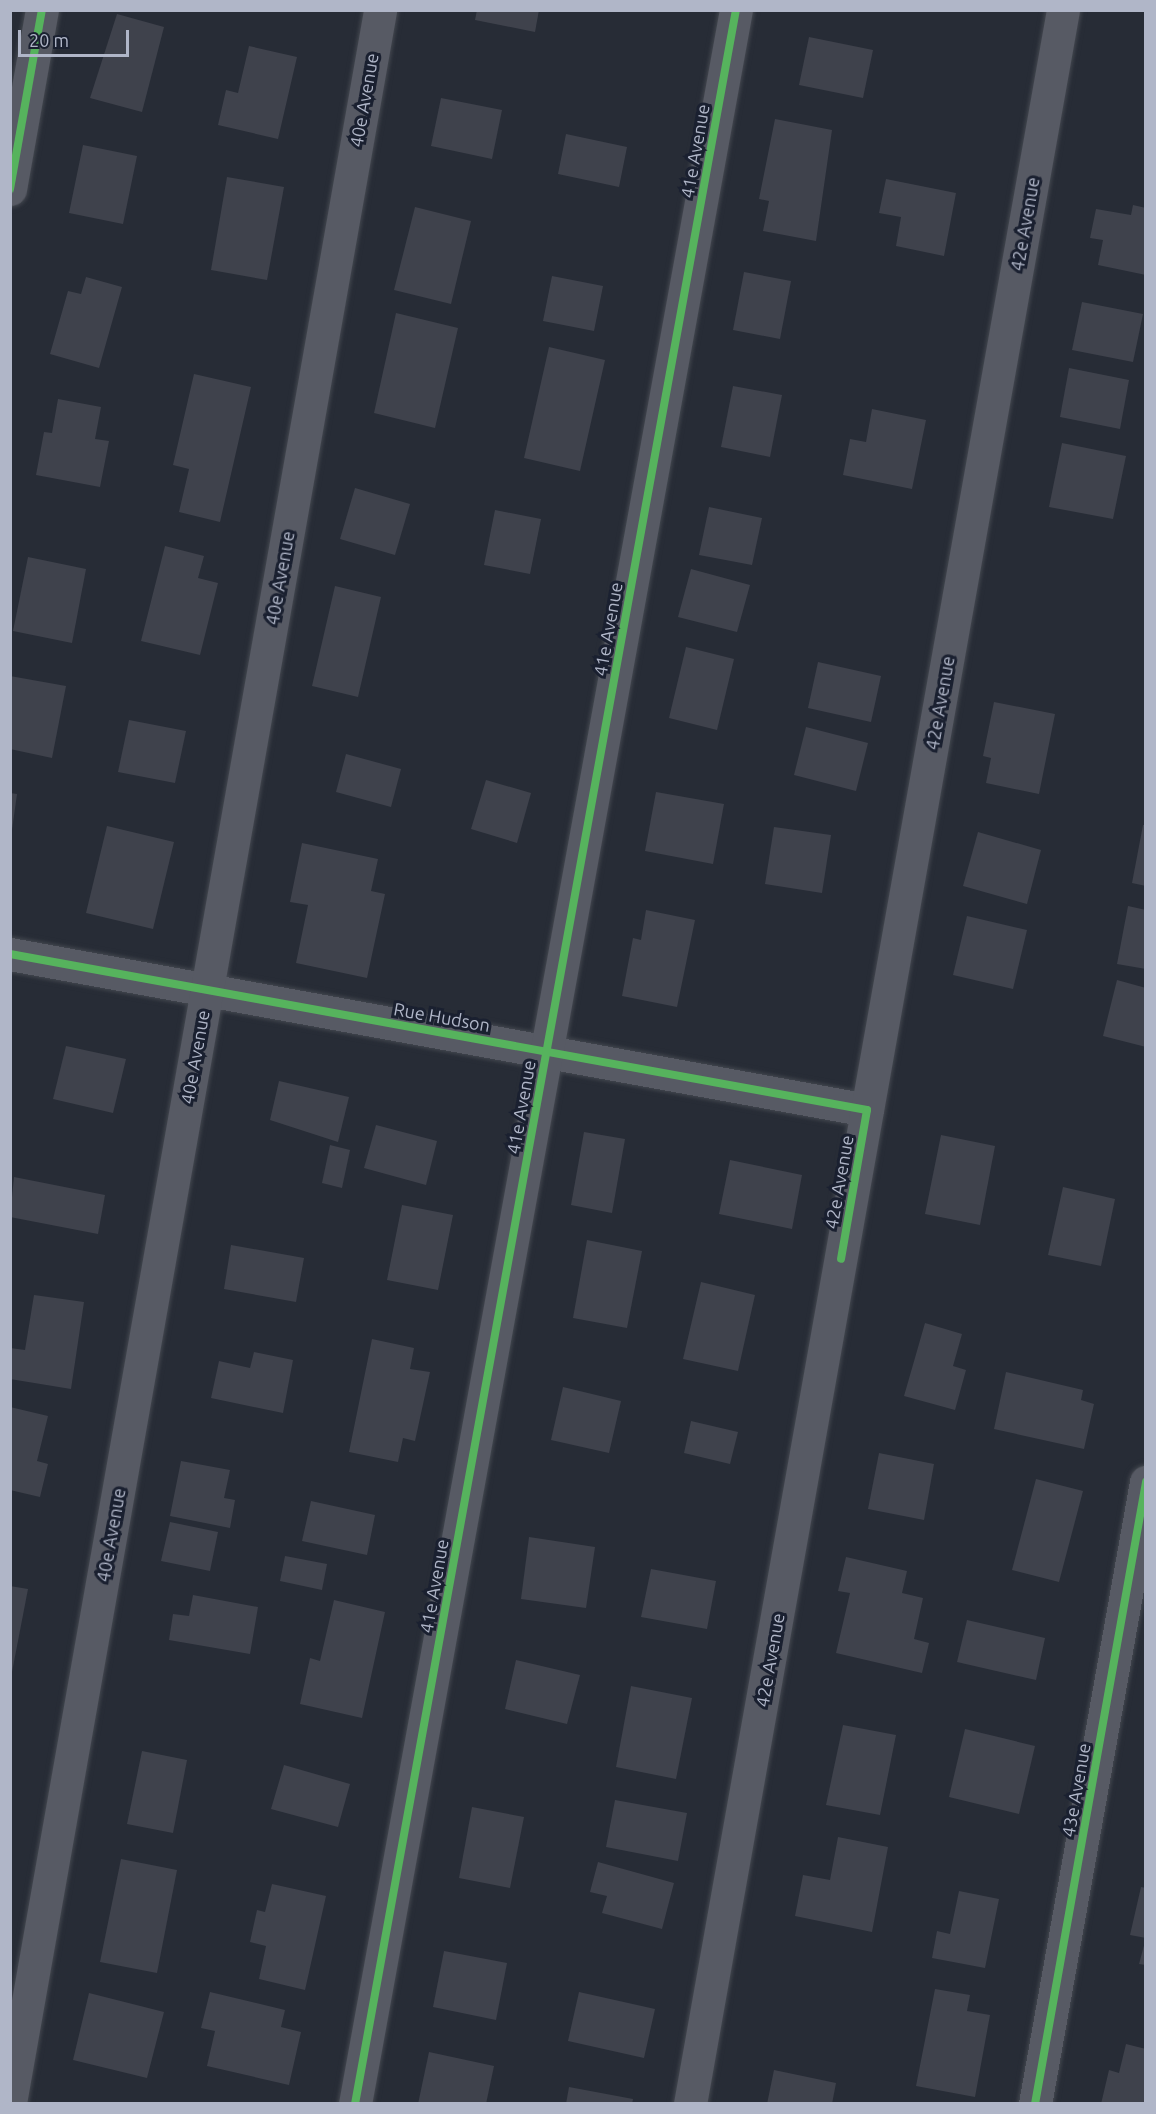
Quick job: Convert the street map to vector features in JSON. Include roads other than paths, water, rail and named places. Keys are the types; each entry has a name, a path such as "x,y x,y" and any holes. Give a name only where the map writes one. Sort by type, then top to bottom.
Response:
{"street":[{"path":"10,189 42,10"},
{"name":"40e Avenue","path":"10,2103 380,10"},
{"name":"41e Avenue","path":"355,2103 736,10"},
{"name":"42e Avenue","path":"690,2103 1063,10"},
{"name":"Rue Hudson","path":"10,954 867,1110"},
{"name":"43e Avenue","path":"1035,2103 1146,1482"}]}
